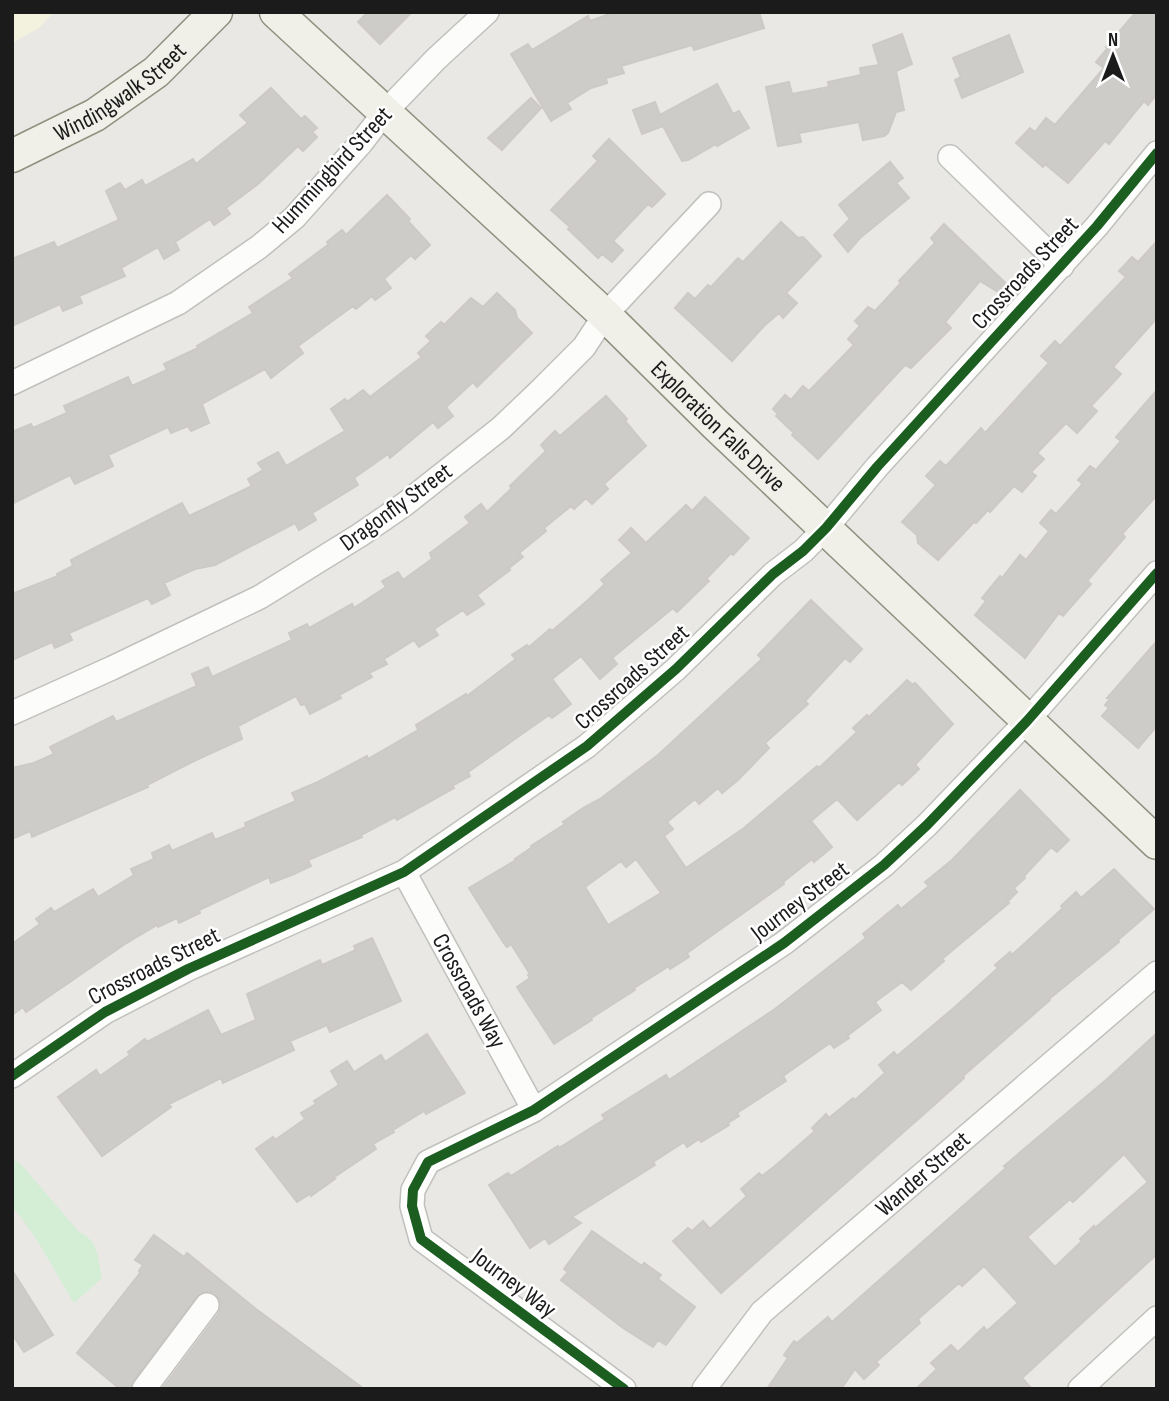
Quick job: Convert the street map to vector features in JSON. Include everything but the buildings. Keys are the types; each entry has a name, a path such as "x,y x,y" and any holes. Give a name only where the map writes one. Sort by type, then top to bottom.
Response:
{"street":[{"name":"Windingwalk Street","path":"12,156 95,115 156,72 216,12"},
{"name":"Exploration Falls Drive","path":"276,12 605,314 715,424 1157,842"},
{"name":"Hummingbird Street","path":"12,383 178,303 228,270 293,218 361,143 385,112 436,59 487,12"},
{"name":"Crossroads Street","path":"12,1076 105,1012 188,969 404,872 587,746 676,669 773,574 803,551 826,528 877,467 1062,265 1157,153"},
{"path":"950,157 1062,265"},
{"name":"Dragonfly Street","path":"12,713 260,597 405,504 500,428 584,347 605,314 709,204"},
{"name":"Journey Street","path":"413,1190 428,1162 534,1110 783,943 884,864 927,825 1027,721 1157,573"},
{"name":"Crossroads Way","path":"404,872 534,1110"},
{"name":"Wander Street","path":"704,1389 762,1312 1157,973"},
{"name":"Journey Way","path":"413,1190 412,1206 421,1239 624,1389"},
{"path":"144,1389 207,1305"},
{"path":"1080,1389 1157,1318"}],"shaded area":[{"path":"12,12 54,12 39,28 12,43"},
{"path":"12,1160 19,1162 79,1232 94,1245 102,1278 74,1303 38,1242 13,1208"}],"cycle path":[{"path":"12,1076 105,1012 188,969 404,872 587,746 676,669 773,574 803,551 826,528 877,467 1097,226 1157,153"},
{"path":"624,1389 421,1239 412,1206 413,1190 428,1162 534,1110 784,943 884,865 927,825 1027,721 1157,573"}]}
